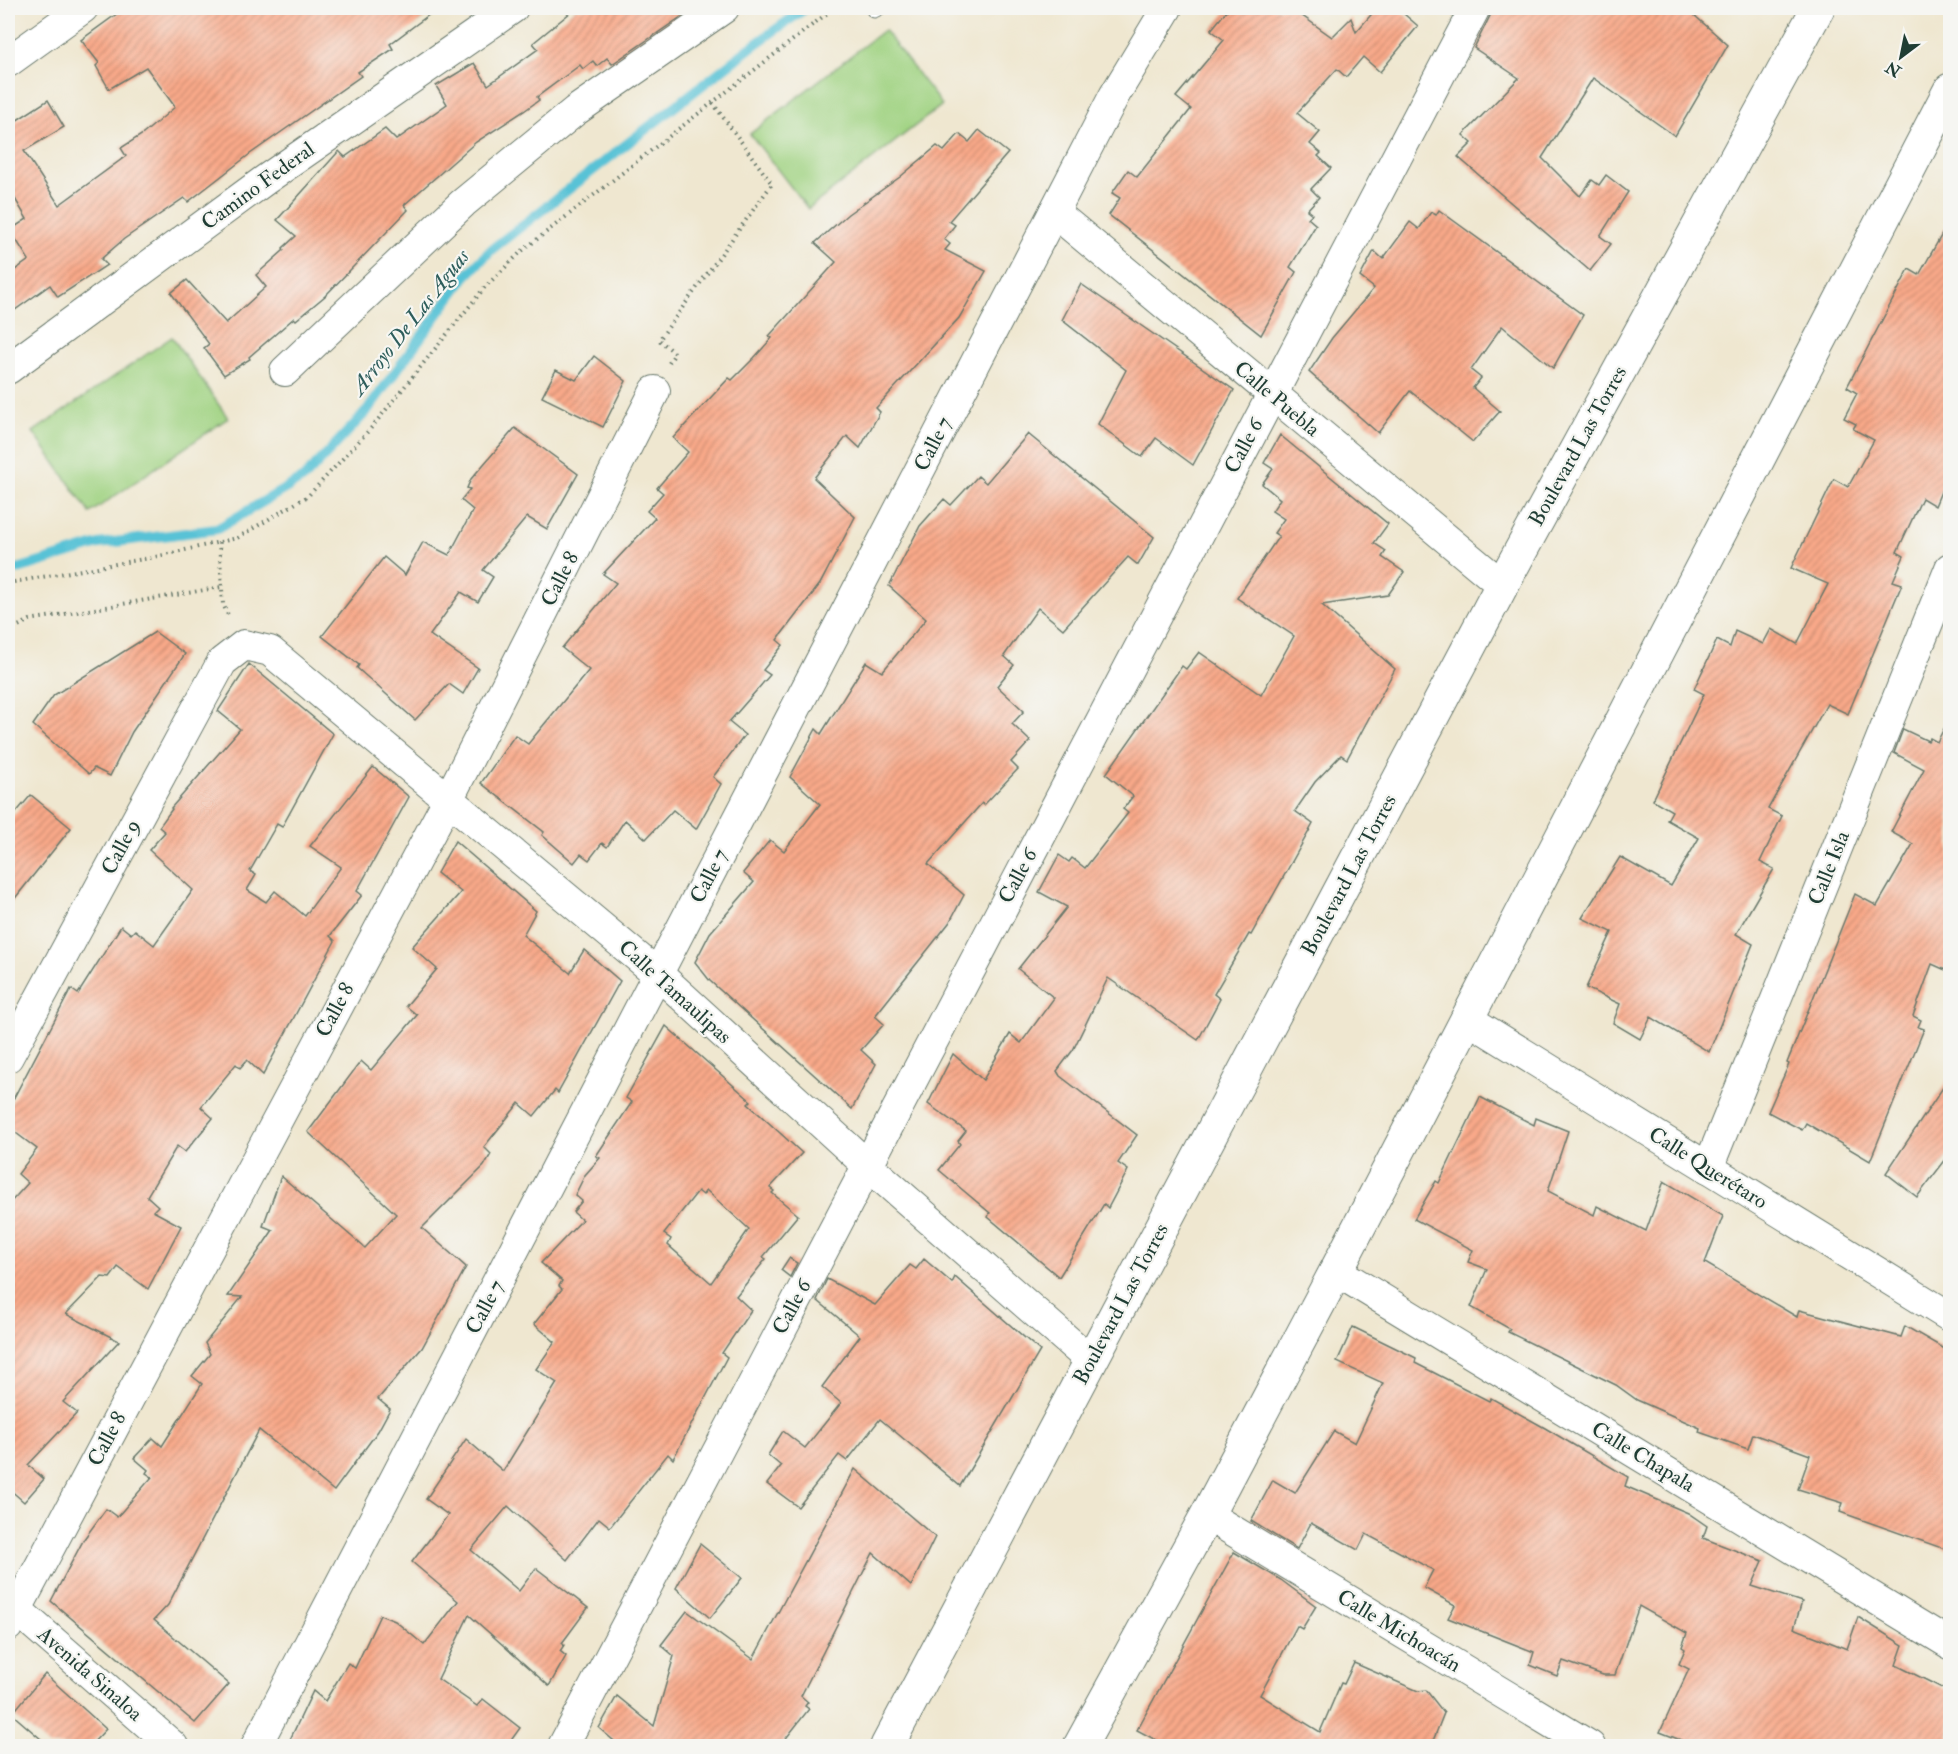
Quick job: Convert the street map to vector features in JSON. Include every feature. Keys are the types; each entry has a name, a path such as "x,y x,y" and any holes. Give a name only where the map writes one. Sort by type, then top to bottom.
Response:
{"main road":[{"name":"Boulevard Las Torres","path":"887,1746 1502,585 1818,8"},
{"path":"1080,1746 1207,1515 1336,1271 1950,90"}],"street":[{"path":"8,62 83,8"},
{"name":"Camino Federal","path":"8,369 265,180 513,8"},
{"path":"285,371 463,203 575,111 724,8"},
{"name":"Calle 7","path":"256,1746 1114,96 1167,8"},
{"name":"Calle 6","path":"563,1746 1475,8"},
{"name":"Calle Puebla","path":"1054,212 1502,585"},
{"name":"Calle 8","path":"10,1612 449,798 655,391"},
{"name":"Calle Isla","path":"1708,1168 1950,568"},
{"name":"Calle Tamaulipas","path":"244,645 270,651 658,974 867,1164 1091,1361"},
{"name":"Calle 9","path":"8,1057 207,687 222,662 244,645"},
{"name":"Calle Querétaro","path":"1466,1018 1950,1317"},
{"name":"Calle Chapala","path":"1336,1271 1950,1644"},
{"name":"Calle Michoacán","path":"1207,1515 1590,1746"},
{"name":"Avenida Sinaloa","path":"10,1612 173,1746"}],"path":[{"path":"8,583 155,557 237,538 308,496 372,427 484,287 522,251 834,8"},
{"path":"655,391 675,353 659,340 772,184 712,102"},
{"path":"219,542 223,604 244,645"},
{"path":"8,631 30,620 222,587"}],"green space":[{"path":"884,30 942,105 808,209 750,134"},
{"path":"172,337 228,418 90,513 33,432"}],"building":[{"path":"125,8 438,8 390,44 393,49 358,72 361,76 250,154 188,202 184,198 124,239 101,259 107,265 58,297 50,285 8,315 8,275 29,260 10,230 27,219 8,187 8,126 48,100 64,127 24,151 59,205 126,156 121,148 143,134 175,107 146,67 109,89 96,66 99,63 81,40"},
{"path":"576,8 694,8 612,64 607,58 597,66 593,61 583,69 580,65 537,97 539,100 476,142 404,205 408,210 325,296 296,320 294,318 249,357 250,359 224,375 204,348 209,344 171,293 187,280 226,323 266,287 256,275 296,236 277,220 339,151 345,157 385,129 396,140 447,104 436,86 474,63 488,85 538,49 533,43"},
{"path":"1229,8 1291,8 1332,37 1351,18 1356,32 1377,8 1397,8 1418,26 1380,72 1363,57 1346,77 1337,69 1297,113 1320,132 1310,144 1321,153 1318,156 1331,168 1311,189 1319,197 1307,210 1312,214 1308,218 1316,225 1290,267 1296,272 1261,335 1109,215 1120,198 1112,193 1128,170 1137,177 1191,109 1176,97 1224,40 1211,30"},
{"path":"1494,8 1686,8 1728,45 1675,136 1593,78 1542,158 1580,196 1592,180 1599,185 1606,175 1628,192 1600,236 1611,244 1590,271 1458,157 1472,143 1463,135 1519,78 1474,48"},
{"path":"979,130 1008,153 949,221 955,225 944,239 950,244 945,250 986,271 959,318 876,408 880,412 860,448 847,436 814,478 855,517 820,584 777,640 783,645 763,670 770,675 729,722 745,735 713,777 721,784 710,804 696,829 673,810 646,839 625,820 607,847 602,843 589,860 581,854 574,863 542,835 544,832 481,783 515,735 528,744 589,670 562,648 616,583 603,574 655,518 647,511 663,493 657,488 688,452 673,438 729,378 732,380 754,358 772,338 769,336 836,262 815,243 848,214 900,177 937,146 944,151 959,134 969,142"},
{"path":"1439,210 1583,315 1553,368 1502,326 1471,370 1481,378 1473,388 1500,411 1473,442 1410,391 1378,433 1309,372 1332,338 1374,288 1360,277 1374,251 1383,259 1410,222 1419,229 1431,212 1436,215"},
{"path":"1950,220 1950,470 1935,506 1922,498 1897,552 1904,556 1893,581 1902,584 1848,714 1827,704 1768,809 1782,816 1760,862 1774,869 1736,934 1753,944 1709,1052 1651,1017 1640,1039 1613,1023 1620,1004 1586,988 1612,932 1582,918 1620,857 1671,886 1699,838 1667,820 1672,811 1653,800 1704,694 1694,689 1717,640 1730,647 1735,631 1763,644 1771,629 1797,644 1828,584 1791,568 1834,479 1848,487 1874,440 1853,429 1856,424 1844,418 1857,393 1847,387 1909,269 1919,275"},
{"path":"1081,284 1234,390 1193,465 1156,438 1142,457 1098,424 1126,370 1062,320"},
{"path":"594,356 626,381 603,427 542,397 556,370 576,380"},
{"path":"515,428 578,474 547,529 527,517 483,570 493,577 478,602 461,592 430,635 478,668 463,694 449,684 415,720 357,668 359,665 322,636 384,557 405,575 423,542 449,555 473,510 461,500 470,489 467,488 471,479"},
{"path":"1028,434 1154,537 1138,565 1128,557 1063,629 1038,608 1004,656 1014,665 997,686 1024,711 1012,724 1030,741 1011,762 1018,769 984,805 982,803 928,864 964,895 949,923 875,1016 884,1024 861,1050 876,1064 852,1109 710,981 695,962 710,933 754,882 743,873 770,840 784,851 820,804 790,777 816,729 821,734 866,662 882,672 926,619 889,586 920,526 944,499 951,505 978,476 986,483"},
{"path":"1280,435 1388,524 1374,543 1386,551 1382,557 1404,572 1388,595 1322,605 1395,669 1347,759 1341,755 1315,782 1295,811 1313,824 1251,935 1249,934 1214,994 1220,999 1198,1040 1108,978 1073,1050 1057,1071 1060,1076 1137,1135 1118,1163 1128,1170 1108,1208 1104,1204 1059,1277 988,1217 990,1213 939,1170 960,1144 958,1141 966,1131 928,1104 953,1054 983,1080 1010,1034 1021,1043 1054,998 1018,969 1067,907 1039,892 1059,855 1069,862 1072,858 1085,868 1128,813 1123,809 1133,796 1106,774 1182,666 1186,669 1199,652 1261,695 1294,636 1237,598 1279,536 1274,533 1284,519 1272,511 1280,499 1262,484 1273,469 1264,463"},
{"path":"155,632 185,654 132,732 110,776 94,768 89,774 33,725 54,695"},
{"path":"249,664 333,734 282,827 277,824 250,871 256,875 247,890 266,902 275,891 305,916 341,867 310,846 373,767 409,797 357,891 362,895 330,936 335,941 263,1075 247,1060 240,1068 236,1064 201,1107 213,1118 185,1152 177,1146 147,1196 158,1206 153,1211 181,1226 148,1289 118,1267 110,1278 102,1277 66,1314 119,1341 63,1402 77,1413 28,1465 44,1479 24,1502 8,1488 8,1205 28,1183 18,1174 37,1149 8,1127 8,1109 71,989 78,994 121,926 131,934 135,930 154,945 193,890 149,850 165,832 159,827 171,808 240,729 218,711"},
{"path":"1950,717 1950,972 1932,964 1913,1016 1921,1020 1918,1027 1924,1029 1870,1161 1806,1123 1802,1130 1768,1112 1855,894 1877,906 1913,844 1891,832 1924,769 1894,753 1903,729 1928,741 1930,738 1937,742"},
{"path":"31,795 71,828 8,907 8,822"},
{"path":"455,841 536,911 523,935 570,973 584,950 620,981 558,1093 555,1090 534,1116 519,1103 484,1147 491,1154 484,1166 422,1228 466,1267 422,1348 378,1399 390,1409 378,1431 334,1491 259,1430 168,1605 154,1620 229,1684 195,1723 51,1601 84,1539 106,1509 117,1517 152,1477 146,1473 148,1470 134,1458 153,1438 162,1446 202,1384 192,1376 210,1354 205,1343 242,1297 228,1296 273,1230 263,1226 281,1176 365,1248 396,1214 308,1132 361,1061 371,1070 417,1015 406,1006 437,969 412,947 461,892 437,873"},
{"path":"666,1026 751,1101 748,1104 802,1153 770,1188 774,1191 772,1193 798,1215 763,1257 766,1259 736,1296 751,1310 722,1353 727,1357 673,1459 668,1454 610,1527 599,1518 567,1560 508,1506 471,1550 519,1591 536,1568 588,1608 562,1643 564,1645 560,1651 566,1656 549,1686 469,1615 438,1679 477,1706 483,1699 520,1728 507,1746 287,1746 313,1691 325,1701 348,1663 355,1668 380,1615 395,1621 424,1645 458,1601 412,1562 448,1515 426,1499 466,1439 503,1471 557,1383 536,1369 555,1342 534,1324 562,1289 559,1286 562,1281 541,1263 582,1220 573,1212 582,1201 575,1195 585,1175 600,1158 596,1156 632,1102 626,1098","holes":["706,1190 749,1229 711,1283 668,1245 671,1239 664,1234 698,1191 703,1195"]},
{"path":"1950,1077 1950,1154 1917,1197 1886,1173"},
{"path":"1480,1097 1534,1125 1536,1118 1568,1131 1548,1191 1594,1215 1597,1206 1646,1231 1664,1181 1723,1216 1705,1263 1797,1317 1799,1310 1901,1337 1905,1326 1950,1352 1950,1551 1840,1512 1843,1503 1798,1489 1810,1455 1753,1434 1748,1449 1699,1432 1700,1428 1637,1400 1616,1385 1508,1332 1510,1329 1471,1307 1487,1269 1468,1262 1473,1250 1414,1219 1436,1181 1439,1183"},
{"path":"789,1258 797,1263 790,1277 781,1270"},
{"path":"924,1259 952,1283 955,1277 1040,1351 960,1486 880,1419 847,1461 839,1455 798,1507 767,1484 781,1466 768,1455 783,1431 805,1448 841,1403 822,1387 860,1336 817,1300 827,1279 875,1305 910,1265 916,1269"},
{"path":"1353,1327 1416,1358 1415,1363 1489,1401 1491,1398 1545,1428 1628,1477 1625,1486 1688,1513 1707,1526 1703,1538 1763,1561 1752,1586 1802,1602 1794,1628 1847,1649 1858,1617 1903,1645 1896,1665 1950,1692 1950,1746 1696,1746 1660,1732 1689,1669 1679,1664 1685,1649 1682,1647 1687,1633 1639,1606 1615,1675 1603,1675 1563,1661 1557,1676 1530,1665 1534,1652 1448,1618 1455,1605 1424,1588 1433,1570 1366,1534 1358,1550 1311,1523 1297,1549 1251,1521 1273,1480 1295,1493 1334,1431 1355,1443 1383,1383 1337,1362"},
{"path":"855,1469 935,1537 911,1586 873,1553 801,1696 808,1702 805,1706 809,1709 780,1746 620,1746 599,1728 617,1696 654,1726 674,1656 661,1645 687,1611 753,1659"},
{"path":"700,1544 742,1578 710,1618 676,1588"},
{"path":"1234,1552 1281,1580 1316,1606 1302,1629 1297,1626 1260,1695 1320,1732 1341,1683 1344,1684 1354,1663 1418,1691 1426,1690 1444,1713 1431,1746 1167,1746 1137,1730"},
{"path":"45,1674 106,1729 90,1746 49,1746 12,1714"}],"waterway":[{"name":"Arroyo De Las Aguas","path":"8,572 99,544 217,529 305,477 366,412 465,277 492,249 750,48 806,8"}]}
